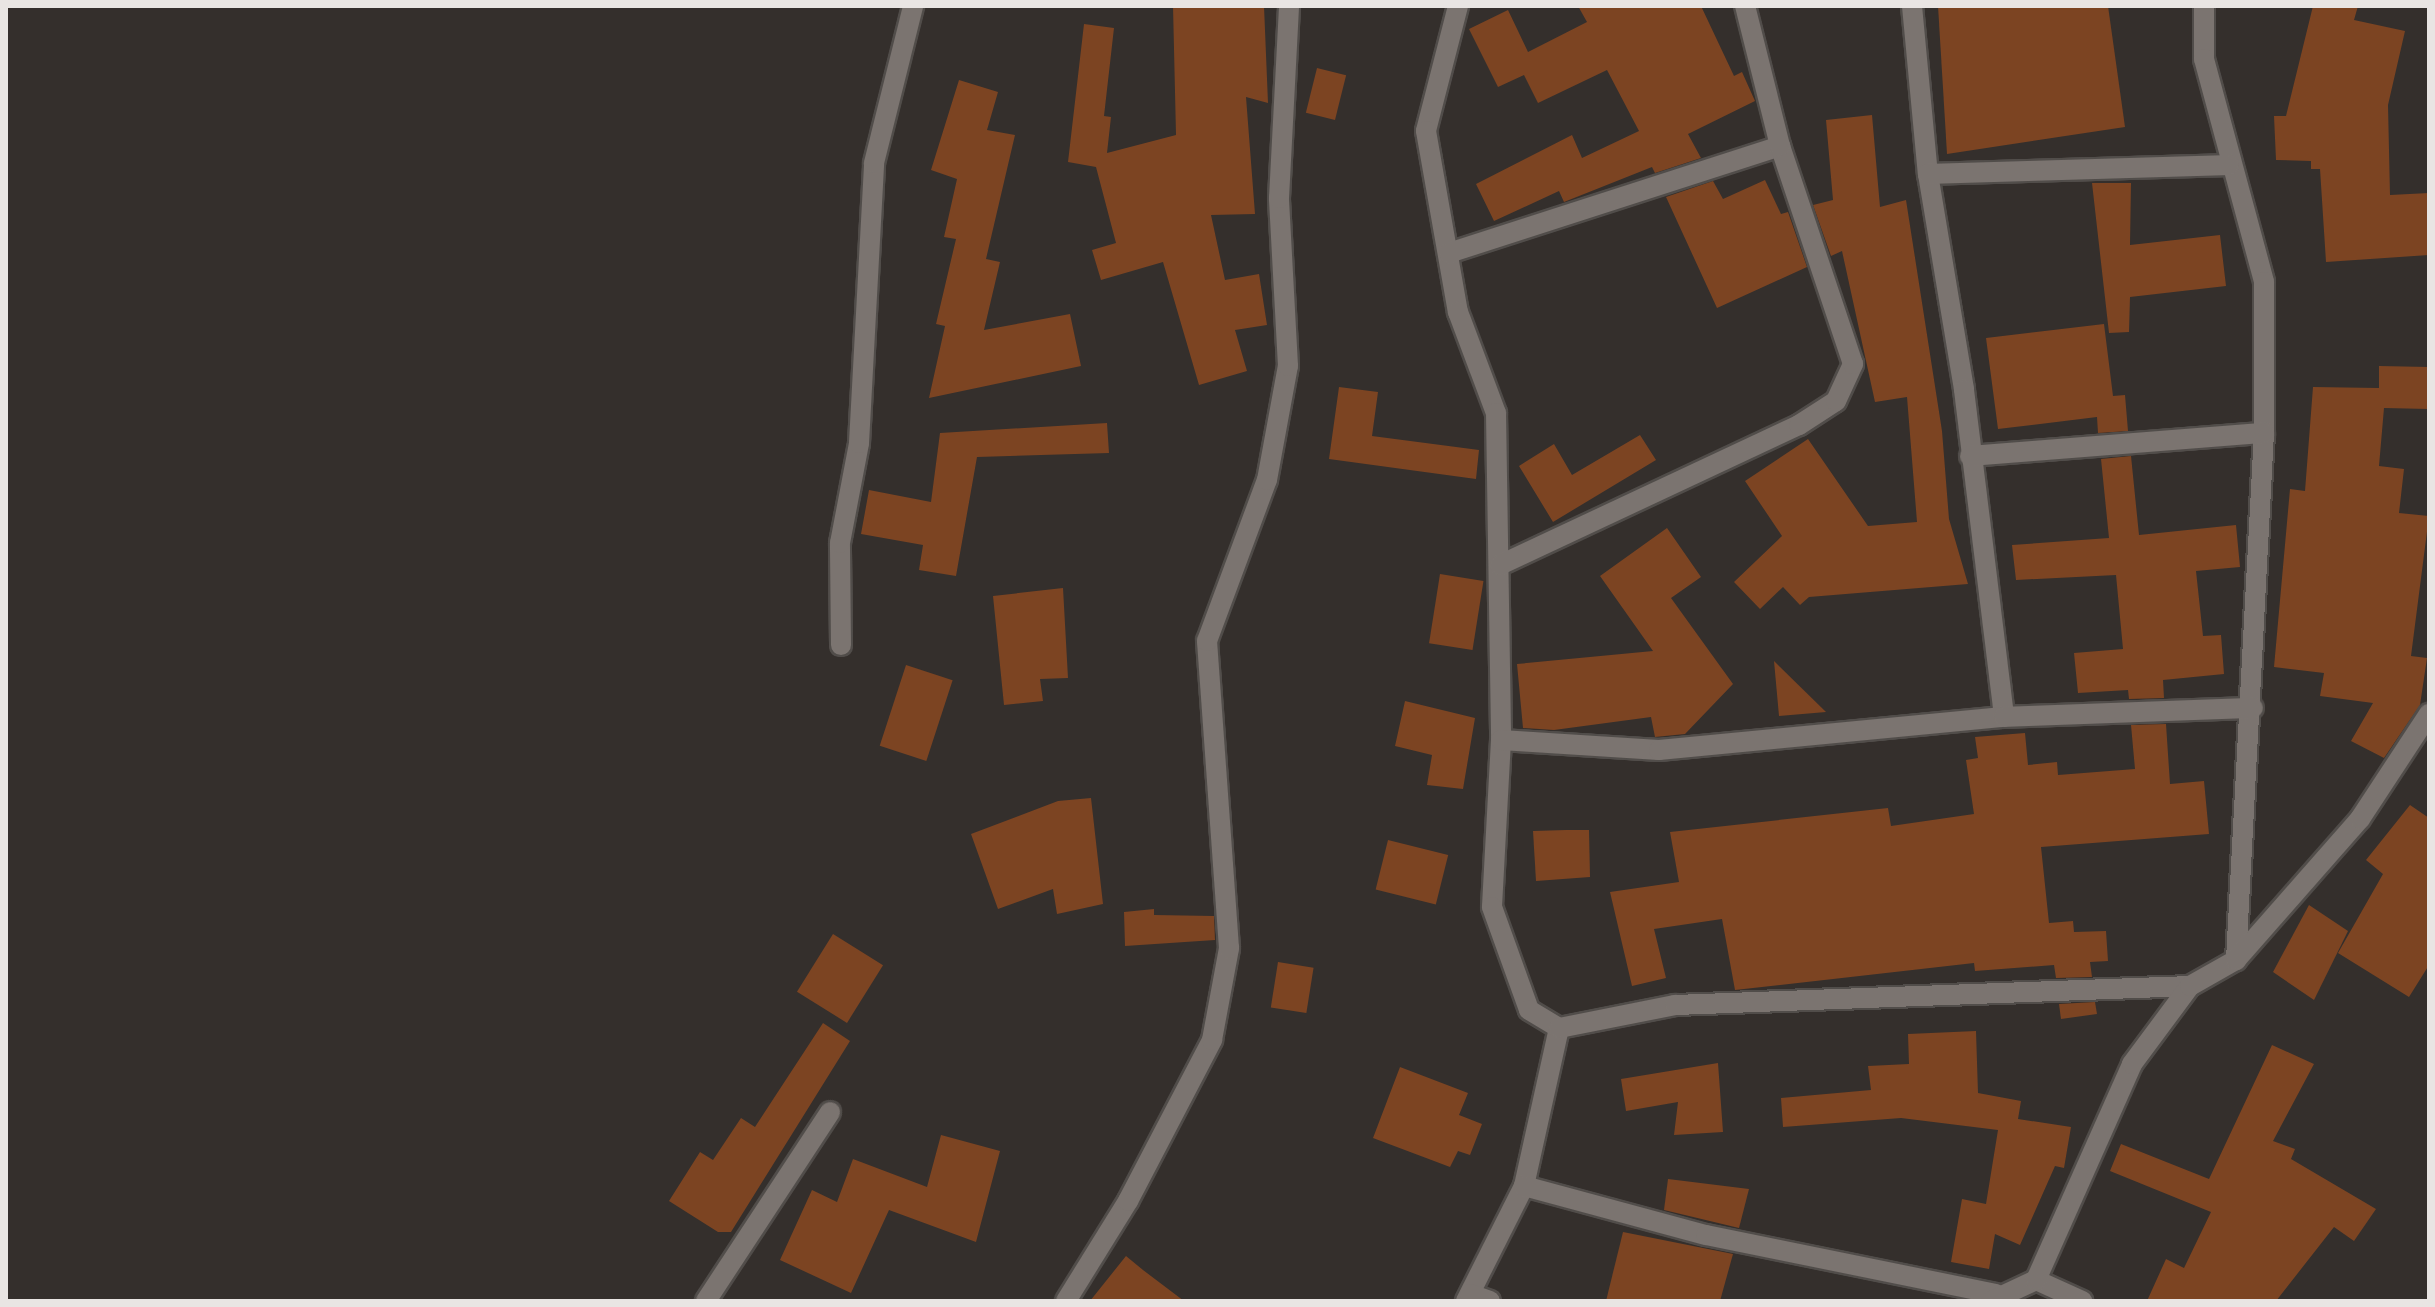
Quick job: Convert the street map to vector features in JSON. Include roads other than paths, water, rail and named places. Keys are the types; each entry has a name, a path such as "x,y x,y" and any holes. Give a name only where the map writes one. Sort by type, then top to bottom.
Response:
{"street":[{"path":"841,645 840,543 859,443 874,163 913,6"},
{"path":"1066,1301 1128,1201 1212,1040 1229,948 1207,641 1267,480 1288,366 1279,198 1289,6"},
{"path":"1458,6 1426,131 1458,312 1496,413 1501,740 1492,907 1529,1010 1559,1028 1675,1005 2190,986"},
{"path":"1500,565 1799,425 1836,401 1853,364 1780,146 1745,6"},
{"path":"1912,6 1928,174 1970,456 2004,717"},
{"path":"2204,6 2204,59 2229,165 2264,282 2264,433 2253,708 2236,960"},
{"path":"1449,253 1780,146"},
{"path":"1928,174 2229,165"},
{"path":"1970,456 2264,433"},
{"path":"1501,740 1659,750 2004,717 2253,708"},
{"path":"1524,1186 1706,1235 1994,1298 2036,1280 2132,1064 2190,986 2236,960 2360,819 2429,714"},
{"path":"1475,1299 1524,1186 1559,1028"},
{"path":"706,1301 830,1112"},
{"path":"2036,1280 2082,1301"}]}
